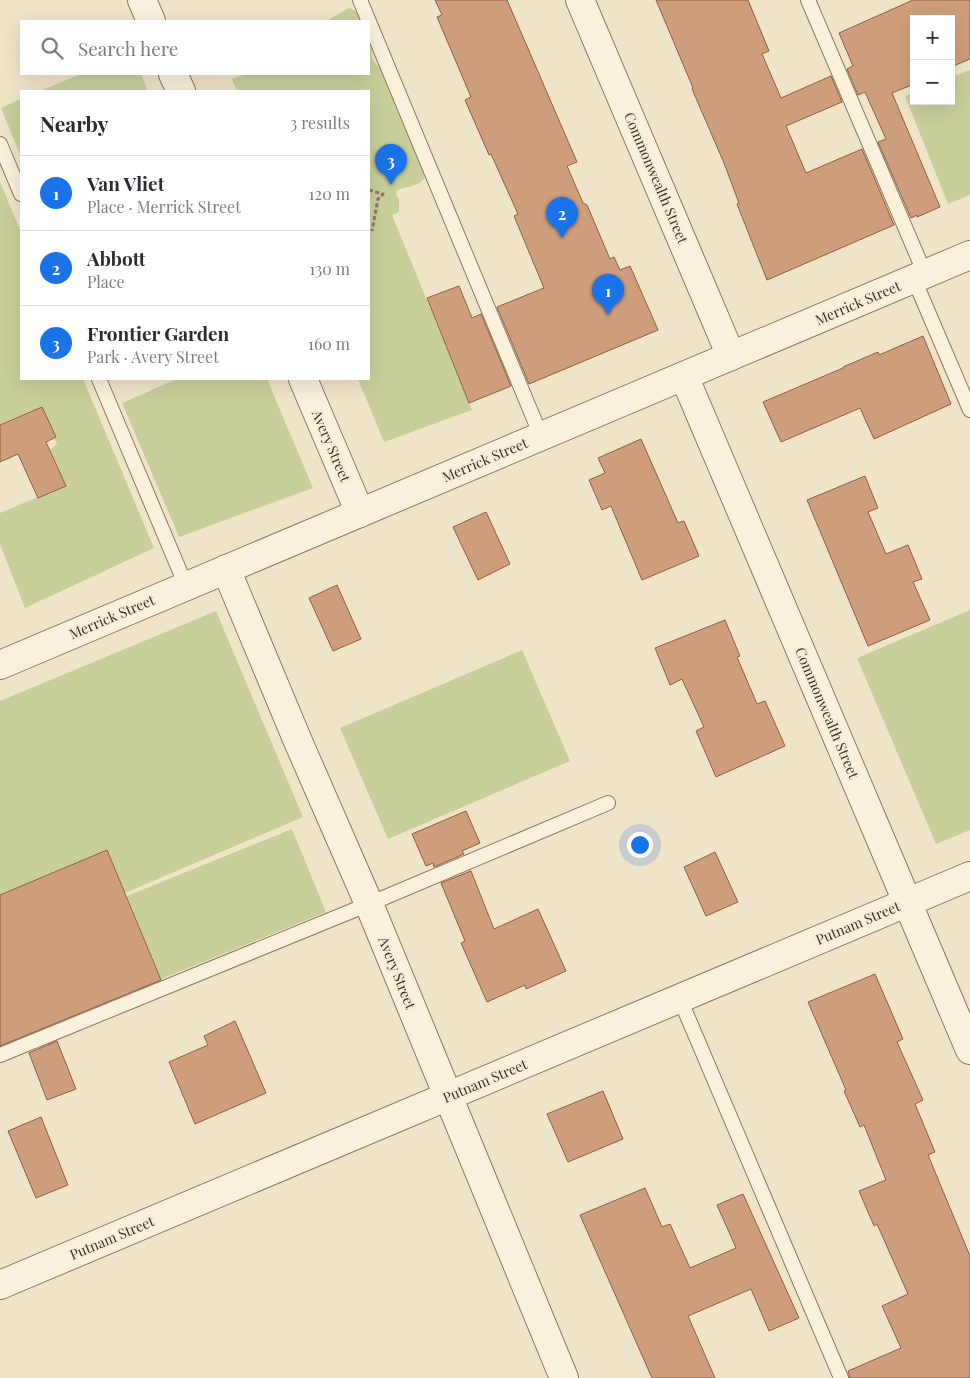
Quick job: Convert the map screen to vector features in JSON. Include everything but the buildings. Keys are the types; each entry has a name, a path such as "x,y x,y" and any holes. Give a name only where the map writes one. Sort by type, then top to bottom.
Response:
{"street":[{"path":"142,0 151,20"},
{"name":"Commonwealth Street","path":"580,0 731,356"},
{"path":"173,75 181,90"},
{"name":"Merrick Street","path":"1,662 360,513 970,255"},
{"name":"Commonwealth Street","path":"684,376 970,1050"},
{"name":"Avery Street","path":"303,380 360,513"},
{"name":"Avery Street","path":"226,569 297,739 370,904 564,1378"},
{"name":"Putnam Street","path":"0,1285 970,876"}],"lane":[{"path":"360,0 368,20"},
{"path":"808,0 970,410"},
{"path":"370,24 541,436"},
{"path":"0,144 20,192"},
{"path":"99,380 186,586"},
{"path":"0,1055 370,904 608,803"},
{"path":"680,999 841,1378"}],"path":[{"path":"370,190 383,194 378,198 372,231"}],"green space":[{"path":"349,8 369,17 372,24 374,32 372,57 378,66 385,71 428,164 425,177 419,183 397,190 399,212 392,215 472,410 384,442 358,380 370,380 370,90 237,90 232,79 243,75 370,75 370,20 328,20"},
{"path":"970,70 970,195 948,204 905,96 910,94 910,105 955,105 955,76"},
{"path":"79,75 141,75 148,90 42,90"},
{"path":"20,99 20,155 1,108"},
{"path":"0,182 20,230 20,380 83,380 154,548 25,608 0,544 0,513 66,485 50,450 57,444 42,407 0,424"},
{"path":"175,380 267,380 313,488 179,537 122,403"},
{"path":"970,610 970,830 936,844 857,658"},
{"path":"216,611 303,817 125,893 107,851 0,895 0,701"},
{"path":"522,650 570,761 388,839 340,728"},
{"path":"292,829 326,912 161,979 127,896"}],"place":[{"name":"Frontier Garden","path":"391,185"},
{"name":"Abbott","path":"562,238"},
{"name":"Van Vliet","path":"608,315"}]}
